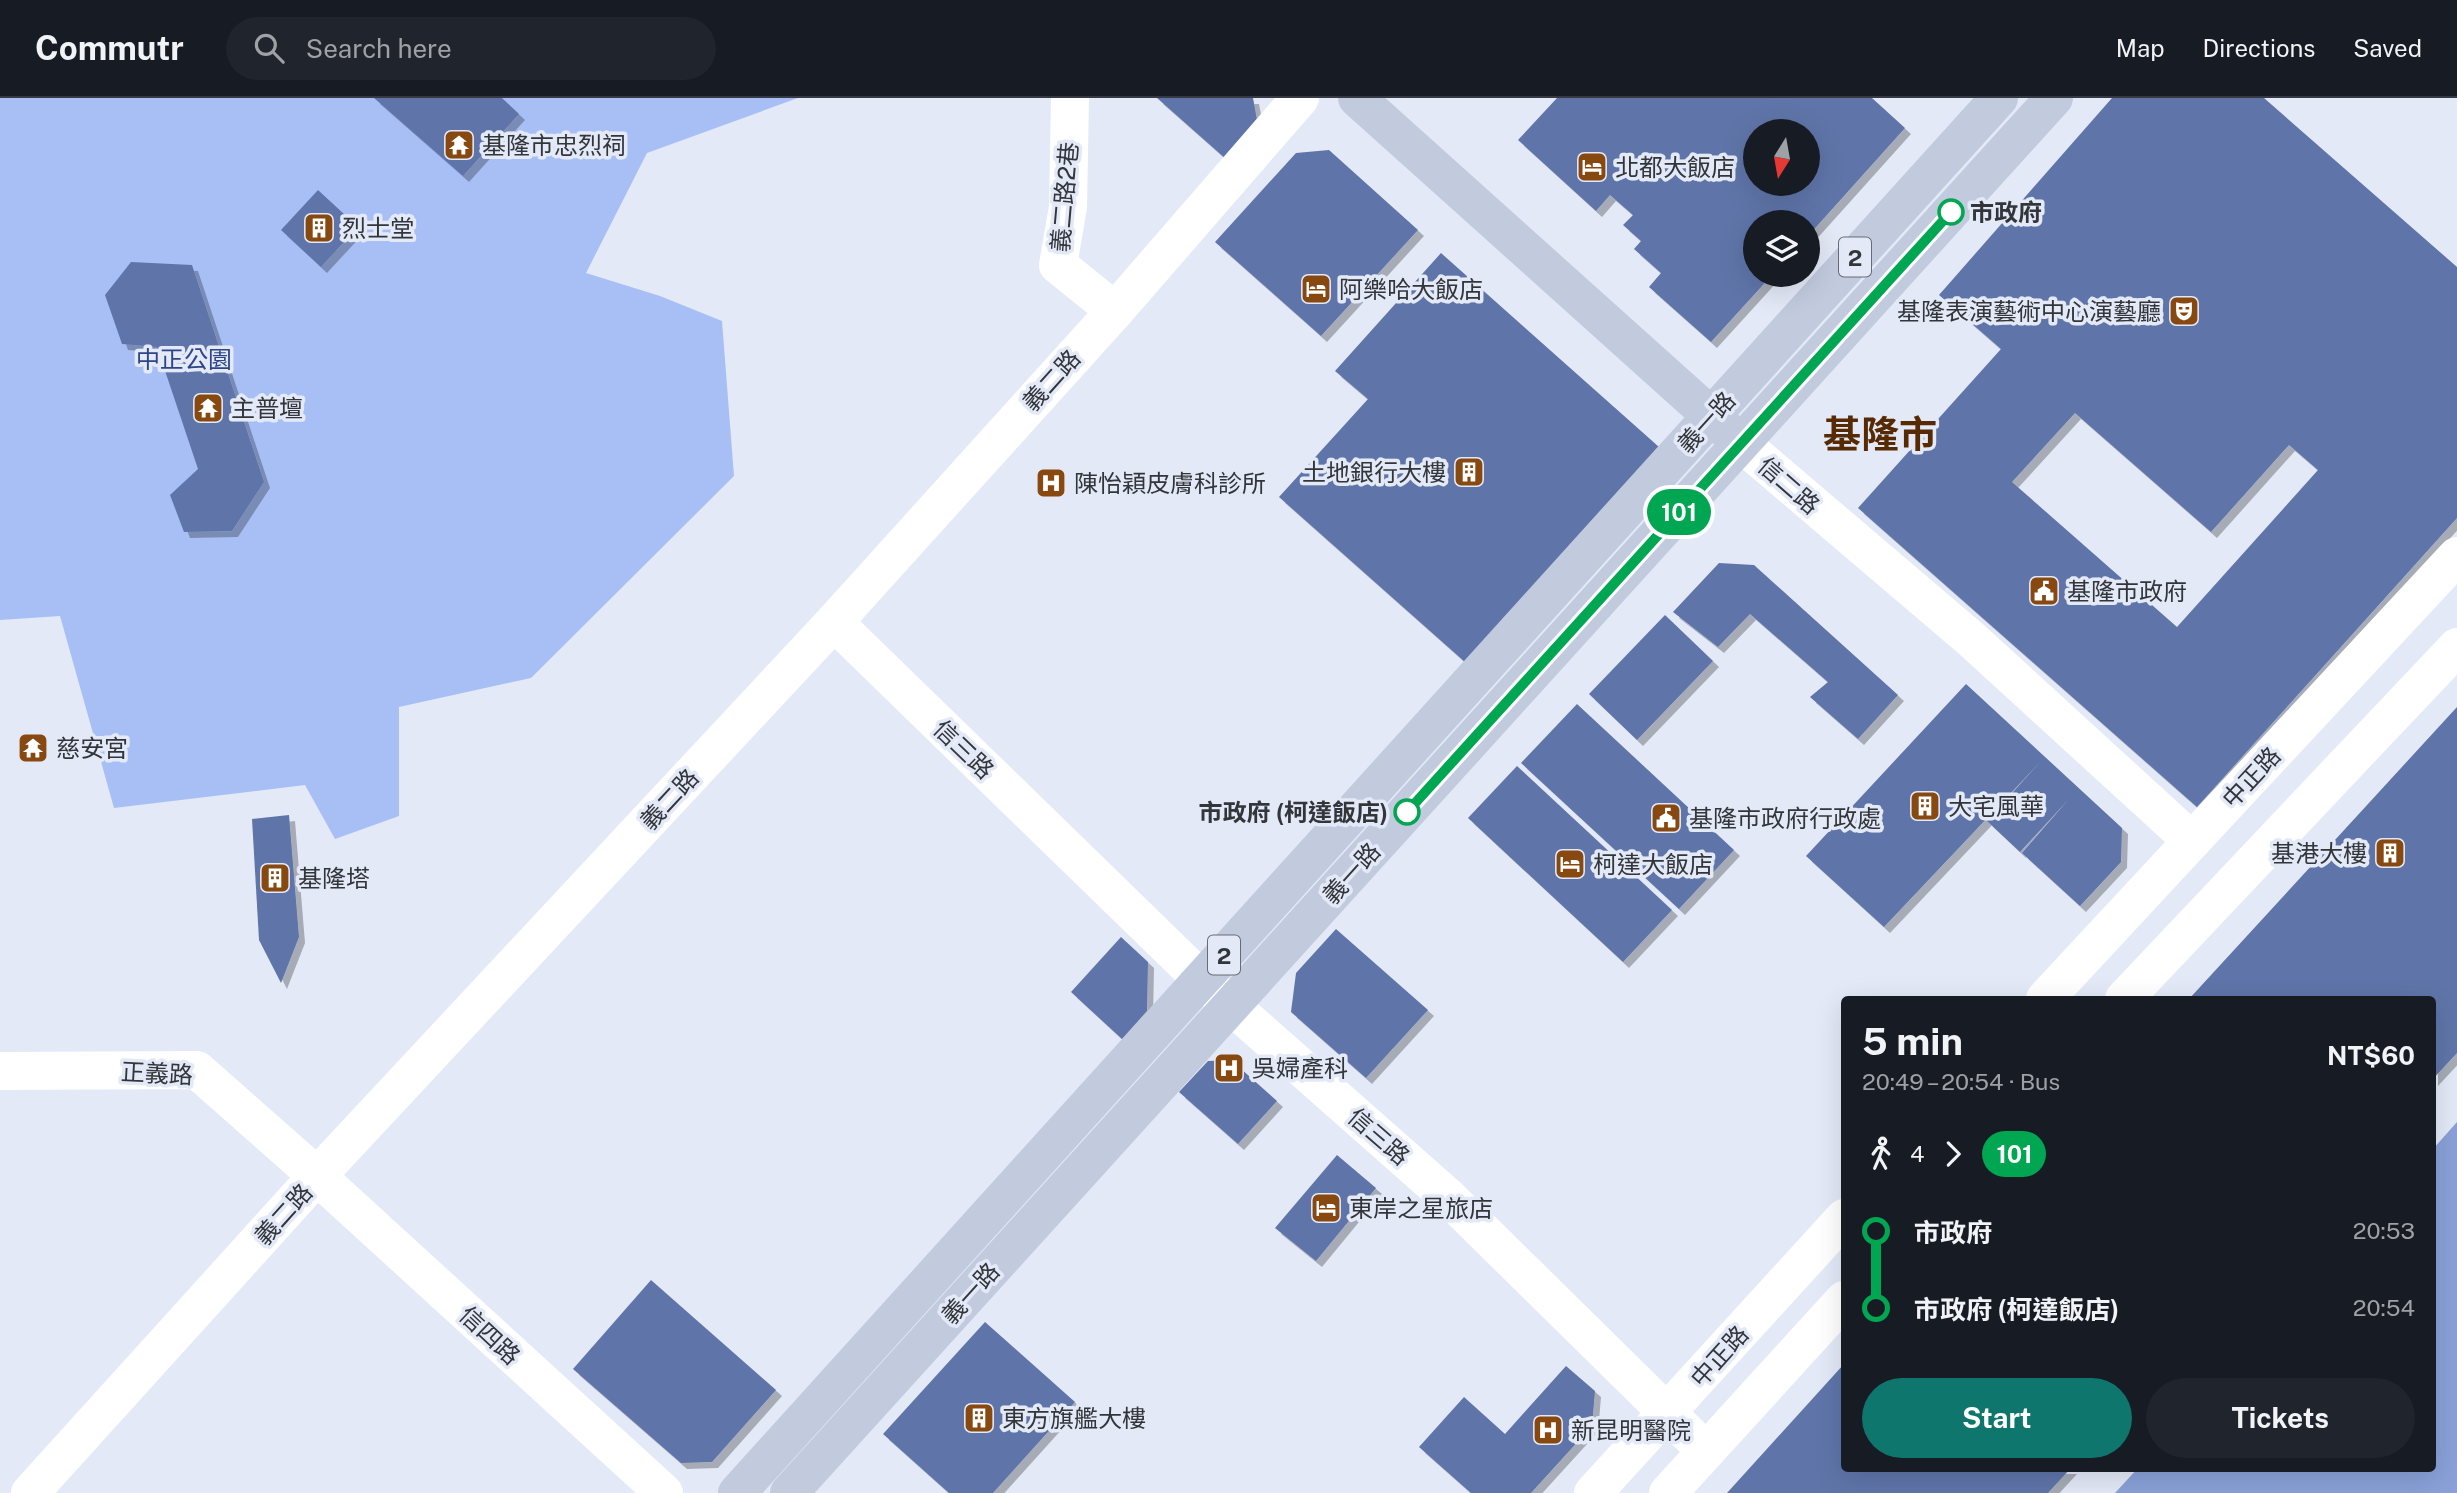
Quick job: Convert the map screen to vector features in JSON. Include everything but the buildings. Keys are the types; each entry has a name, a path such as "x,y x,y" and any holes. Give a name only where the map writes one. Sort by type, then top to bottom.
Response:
{"main road":[{"name":"信二路","path":"1357,98 1741,443"},
{"name":"義一路","path":"737,1493 1999,98"},
{"name":"義一路","path":"789,1493 2054,98"}],"street":[{"name":"義二路2巷","path":"1070,98 1068,207 1058,265 1115,311"},
{"name":"義二路","path":"30,1493 317,1176 834,622 1115,311 1300,98"},
{"name":"信二路","path":"1741,443 1971,639 2192,841"},
{"name":"中正路","path":"2048,996 2457,555"},
{"name":"信三路","path":"834,622 1201,979 1448,1196 1706,1451"},
{"path":"2127,996 2457,647"},
{"name":"正義路","path":"0,1071 197,1070 317,1176"},
{"name":"信四路","path":"317,1176 664,1493"},
{"name":"中正路","path":"1593,1493 1841,1221"},
{"path":"1668,1493 1841,1303"}],"green space":[{"name":"中正公園","path":"0,98 798,98 647,153 586,273 660,296 722,321 734,476 531,678 399,707 399,816 335,839 305,785 114,808 60,616 0,620"}],"shaded area":[{"path":"2457,1122 2457,1493 2115,1493 2134,1472 2436,1472 2436,1146"}],"bus line":[{"name":"101","path":"1407,812 1951,212"}],"place":[{"name":"基隆市忠烈祠","path":"459,145"},
{"name":"北都大飯店","path":"1592,167"},
{"name":"市政府","path":"1951,212"},
{"name":"烈士堂","path":"319,228"},
{"name":"阿樂哈大飯店","path":"1316,289"},
{"name":"基隆表演藝術中心演藝廳","path":"2184,311"},
{"name":"主普壇","path":"208,408"},
{"name":"土地銀行大樓","path":"1469,472"},
{"name":"陳怡穎皮膚科診所","path":"1051,483"},
{"name":"基隆市政府","path":"2044,591"},
{"name":"慈安宮","path":"33,748"},
{"name":"大宅風華","path":"1925,806"},
{"name":"市政府 (柯達飯店)","path":"1407,812"},
{"name":"基隆市政府行政處","path":"1666,818"},
{"name":"基港大樓","path":"2390,853"},
{"name":"柯達大飯店","path":"1570,864"},
{"name":"基隆塔","path":"275,878"},
{"name":"吳婦產科","path":"1229,1068"},
{"name":"東岸之星旅店","path":"1326,1208"},
{"name":"東方旗艦大樓","path":"979,1418"},
{"name":"新昆明醫院","path":"1548,1430"}],"district":[{"name":"基隆市","path":"1880,434"}]}
